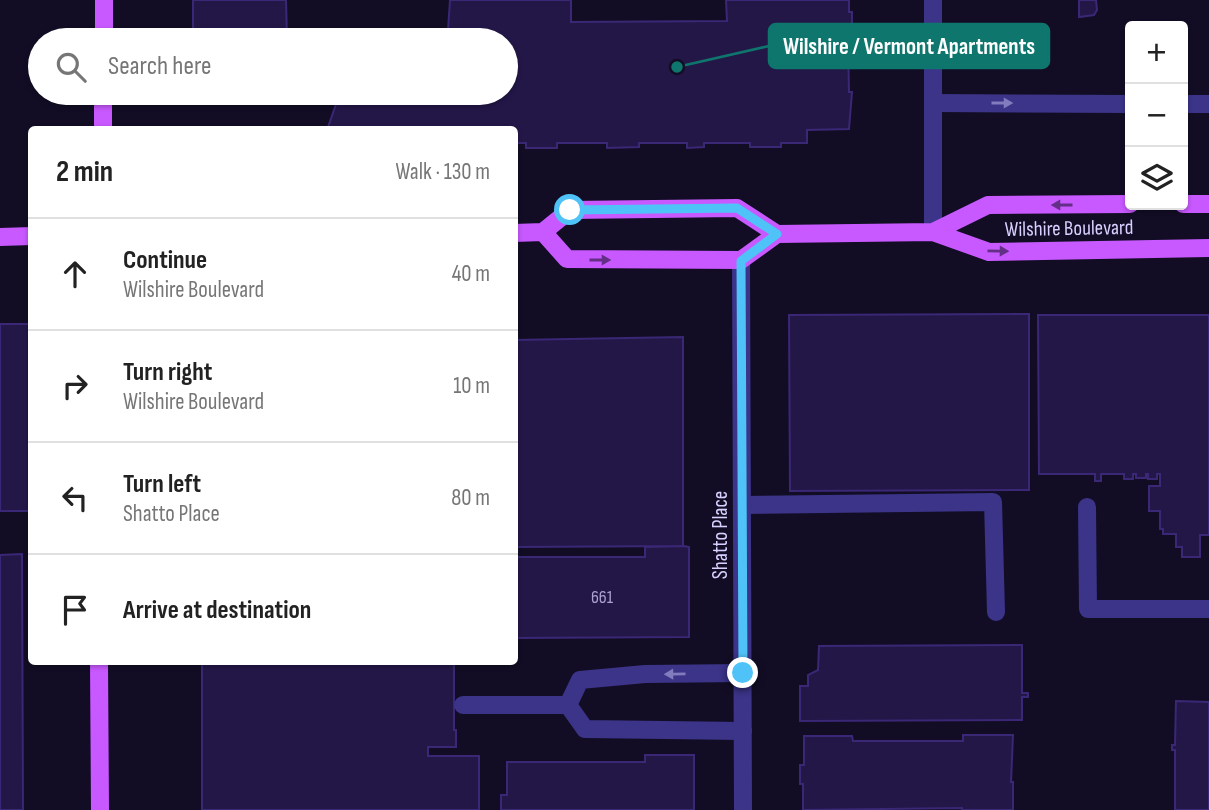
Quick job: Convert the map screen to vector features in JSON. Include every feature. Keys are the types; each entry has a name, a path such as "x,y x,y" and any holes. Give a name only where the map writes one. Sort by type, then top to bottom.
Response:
{"main road":[{"path":"104,0 104,28"},
{"path":"103,105 103,126"},
{"name":"Wilshire Boulevard","path":"933,232 988,205 1125,204"},
{"path":"1188,204 1209,204"},
{"path":"518,233 544,232 570,210 737,208 777,234 741,261 567,259 544,232"},
{"name":"Wilshire Boulevard","path":"777,234 933,232 989,252 1209,248"},
{"path":"0,237 28,236"},
{"path":"99,665 100,810"}],"street":[{"path":"933,0 933,232"},
{"path":"933,103 1125,104"},
{"path":"1188,104 1209,104"},
{"name":"Shatto Place","path":"741,261 743,810"},
{"path":"743,505 993,502 996,612"},
{"path":"1087,507 1088,608 1209,609"},
{"path":"568,705 580,680 645,674 743,673"},
{"path":"463,705 568,705"},
{"path":"568,705 585,729 743,731"}],"building":[{"path":"193,0 286,0 287,28 193,28"},
{"path":"450,0 571,0 571,22 727,21 726,0 849,0 849,12 852,12 852,42 848,42 849,92 852,92 849,129 807,130 807,143 781,143 781,147 750,147 750,143 704,143 704,147 687,148 687,143 639,143 639,147 607,148 607,143 557,143 557,148 526,148 526,143 518,143 518,126 328,126 336,105 518,105 518,28 448,28"},
{"path":"1079,0 1096,0 1097,10 1094,15 1079,17"},
{"path":"1029,314 1029,490 790,491 789,315"},
{"path":"1038,315 1209,315 1209,535 1200,535 1200,557 1182,557 1182,547 1176,547 1176,534 1163,534 1163,529 1160,529 1160,511 1149,511 1149,486 1160,486 1160,474 1157,474 1157,479 1148,479 1148,474 1146,478 1136,478 1136,474 1133,474 1133,479 1124,479 1124,474 1101,474 1101,481 1095,481 1095,474 1039,474"},
{"path":"0,324 28,324 28,511 0,511"},
{"path":"683,337 683,546 518,547 518,340"},
{"path":"645,547 689,547 689,637 518,638 518,557 645,557"},
{"path":"22,554 23,810 0,810 0,555"},
{"path":"1022,645 1022,693 1028,693 1028,697 1022,697 1022,720 800,721 800,686 808,686 808,675 818,670 819,646"},
{"path":"202,665 454,665 456,747 428,747 428,756 479,756 479,810 202,810"},
{"path":"1176,701 1209,702 1209,810 1175,810 1175,750 1172,750 1172,745 1175,745"},
{"path":"963,735 1013,735 1013,810 803,810 800,765 804,765 804,736 852,736 853,741 963,741"},
{"path":"645,755 694,755 694,810 501,810 501,795 507,795 507,762 645,762"}],"place":[{"name":"Wilshire / Vermont Apartments","path":"677,67"}],"route":[{"path":"570,210 737,208 777,234 741,261 743,673"}]}
